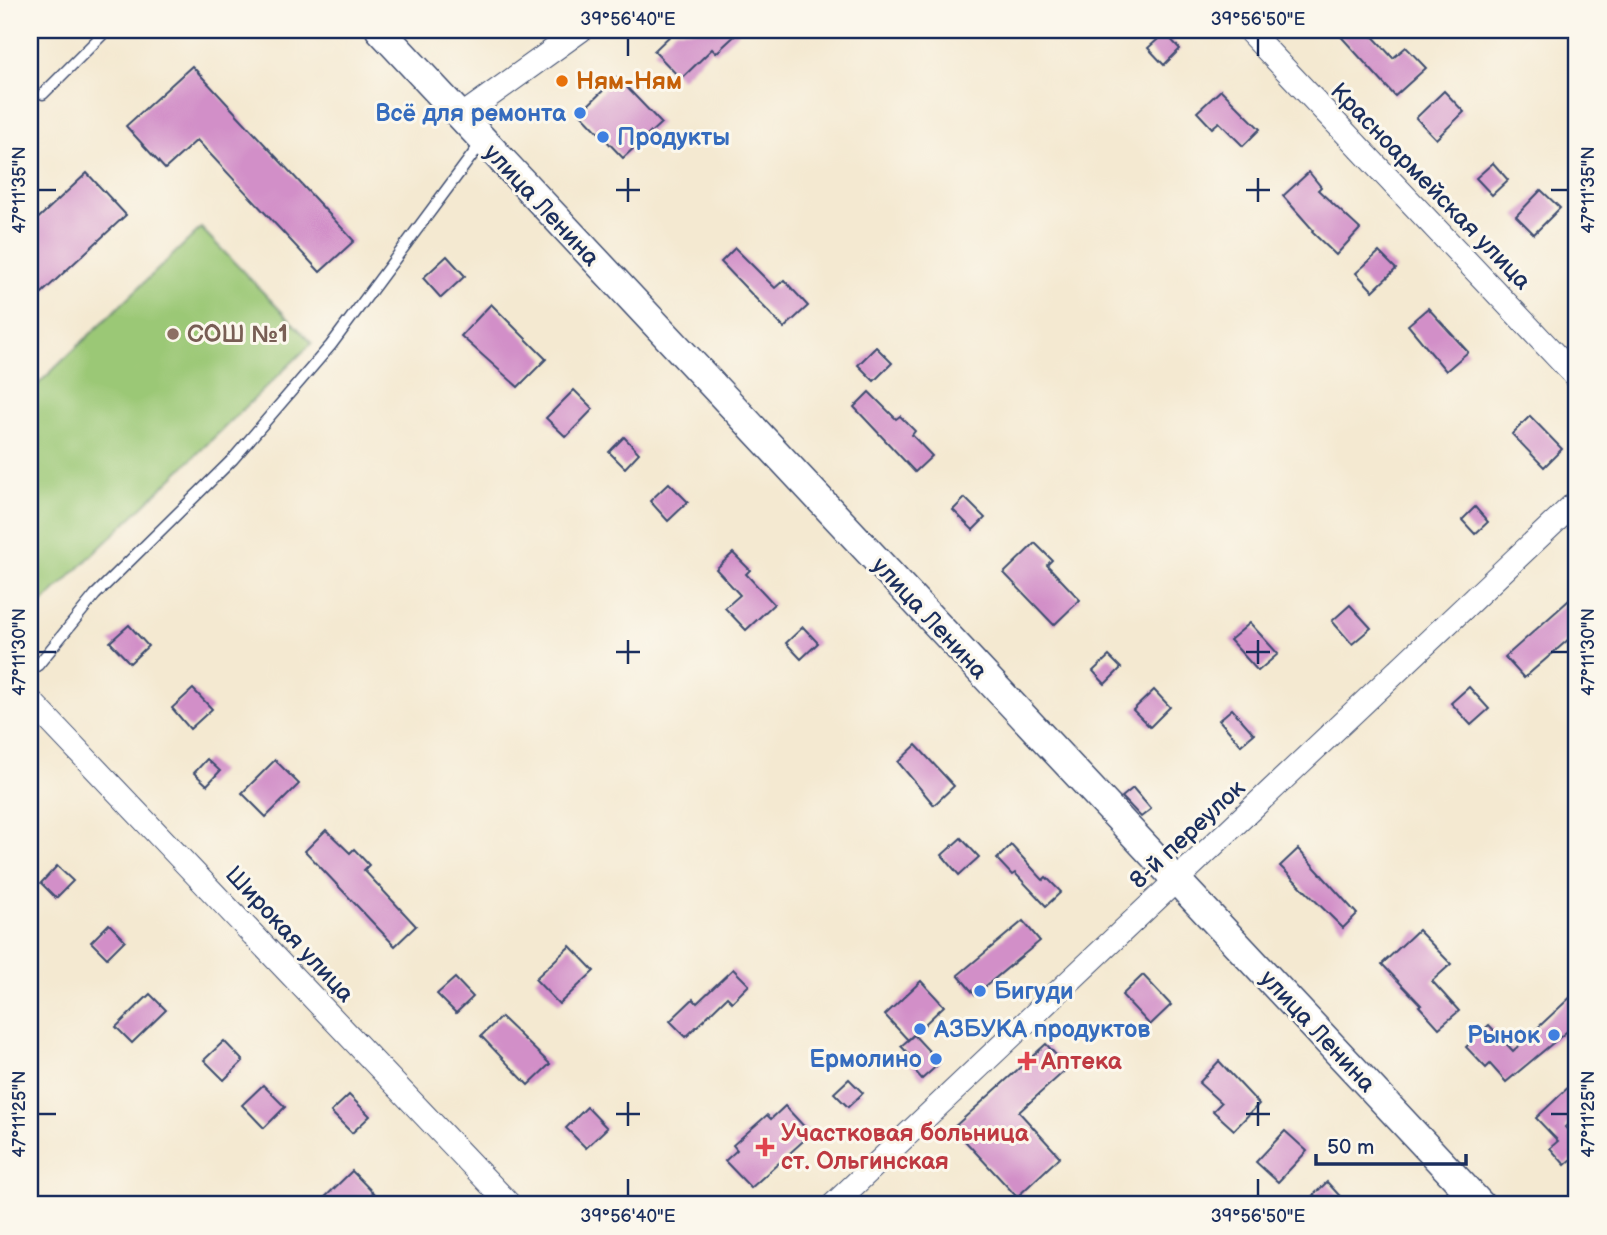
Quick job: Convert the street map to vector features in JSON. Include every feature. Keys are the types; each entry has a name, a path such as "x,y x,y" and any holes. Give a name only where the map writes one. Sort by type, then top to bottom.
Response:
{"street":[{"name":"улица Ленина","path":"380,30 482,142 1481,1205"},
{"path":"460,117 580,30"},
{"name":"Красноармейская улица","path":"1248,30 1577,377"},
{"name":"8-й переулок","path":"833,1205 1577,501"},
{"name":"Широкая улица","path":"30,701 510,1205"}],"lane":[{"path":"43,94 107,30"},
{"path":"30,670 38,665 95,595 233,459 331,345 482,142"}],"green space":[{"path":"201,228 312,343 30,615 30,392"}],"building":[{"path":"676,30 741,30 716,53 712,49 681,79 654,51"},
{"path":"1335,30 1367,30 1393,58 1406,47 1426,68 1395,96"},
{"path":"1165,33 1180,49 1164,65 1148,48"},
{"path":"192,66 354,241 320,272 197,140 165,169 126,126"},
{"path":"617,77 661,123 623,158 580,113"},
{"path":"1221,90 1260,129 1243,146 1219,122 1212,128 1197,112"},
{"path":"1444,91 1464,112 1436,139 1416,118"},
{"path":"1493,163 1508,180 1492,195 1476,178"},
{"path":"1309,172 1321,187 1318,190 1360,229 1336,255 1312,232 1283,196"},
{"path":"87,173 126,215 30,304 30,226"},
{"path":"1541,190 1560,208 1534,234 1516,216"},
{"path":"735,248 775,288 784,280 808,306 784,328 721,262"},
{"path":"1379,252 1396,269 1373,291 1356,273"},
{"path":"447,256 465,276 441,298 423,278"},
{"path":"491,304 546,359 518,387 461,336"},
{"path":"1428,308 1468,352 1446,371 1408,325"},
{"path":"876,347 892,363 874,381 858,365"},
{"path":"574,390 593,409 566,437 546,418"},
{"path":"869,392 896,419 900,416 915,431 912,435 932,456 915,472 854,407"},
{"path":"1530,416 1562,449 1544,467 1512,434"},
{"path":"624,437 639,453 625,468 609,452"},
{"path":"669,483 688,502 668,521 650,501"},
{"path":"965,498 985,518 973,530 953,510"},
{"path":"1475,507 1488,522 1475,534 1462,520"},
{"path":"1035,543 1052,560 1047,565 1080,600 1054,625 1004,573"},
{"path":"733,553 750,570 746,574 774,604 746,630 725,608 740,595 716,569"},
{"path":"1577,593 1577,632 1524,678 1505,657"},
{"path":"1350,605 1371,628 1352,644 1332,621"},
{"path":"1250,623 1278,654 1258,671 1230,640"},
{"path":"129,625 148,646 130,663 110,642"},
{"path":"803,627 818,643 801,659 786,643"},
{"path":"1109,656 1121,668 1105,684 1093,671"},
{"path":"1469,687 1489,709 1471,725 1451,703"},
{"path":"193,689 212,709 190,729 172,708"},
{"path":"1154,690 1170,707 1150,727 1133,710"},
{"path":"1232,709 1254,734 1241,745 1219,720"},
{"path":"916,745 954,786 934,805 898,762"},
{"path":"207,759 220,771 207,785 194,773"},
{"path":"275,760 299,784 266,817 242,793"},
{"path":"1133,788 1151,809 1141,817 1122,797"},
{"path":"326,830 350,853 354,849 369,865 364,870 416,926 395,946 305,851"},
{"path":"961,838 979,857 959,875 942,855"},
{"path":"1011,845 1043,880 1046,877 1061,892 1046,906 1015,873 1012,875 997,859"},
{"path":"1298,849 1357,914 1343,928 1280,866"},
{"path":"57,866 73,881 56,898 41,883"},
{"path":"1023,921 1040,941 975,995 958,975"},
{"path":"109,924 125,940 107,958 91,942"},
{"path":"1418,930 1451,964 1432,981 1459,1011 1439,1028 1382,964"},
{"path":"570,946 594,971 559,1004 535,979"},
{"path":"733,969 749,985 732,1002 727,997 686,1037 670,1021 693,999 697,1003"},
{"path":"1143,975 1171,1005 1150,1025 1122,995"},
{"path":"455,978 473,997 456,1013 437,994"},
{"path":"921,981 944,1006 908,1040 885,1015"},
{"path":"1577,991 1577,1023 1506,1082 1490,1064 1486,1068 1466,1047 1489,1025 1513,1051"},
{"path":"150,994 166,1010 132,1043 116,1027"},
{"path":"501,1017 550,1064 528,1085 481,1036"},
{"path":"914,1035 940,1063 922,1079 910,1065 915,1061 901,1046"},
{"path":"224,1041 243,1061 224,1080 204,1060"},
{"path":"1046,1044 1068,1068 1019,1112 1060,1157 1017,1197 953,1128"},
{"path":"1219,1061 1259,1104 1234,1130 1213,1111 1221,1103 1199,1083"},
{"path":"849,1079 863,1093 848,1107 834,1093"},
{"path":"1577,1079 1577,1115 1565,1127 1577,1141 1577,1162 1573,1158 1565,1165 1550,1148 1558,1141 1536,1118"},
{"path":"263,1085 285,1107 264,1128 242,1105"},
{"path":"349,1095 370,1116 352,1133 331,1112"},
{"name":"Участковая больница ст. Ольгинская","path":"785,1106 811,1134 751,1188 725,1161 737,1150 733,1145 767,1115 771,1119"},
{"path":"587,1107 607,1128 586,1148 566,1128"},
{"path":"1285,1131 1307,1151 1278,1182 1256,1162"},
{"path":"352,1171 385,1205 317,1205"},
{"path":"1327,1182 1348,1205 1303,1205"}],"place":[{"name":"Ням-Ням","path":"562,81"},
{"name":"Всё для ремонта","path":"580,113"},
{"name":"Продукты","path":"603,137"},
{"name":"СОШ №1","path":"173,334"},
{"name":"Бигуди","path":"980,991"},
{"name":"АЗБУКА продуктов","path":"920,1029"},
{"name":"Рынок","path":"1554,1035"},
{"name":"Ермолино","path":"936,1059"},
{"name":"Аптека","path":"1027,1061"},
{"name":"Участковая больница ст. Ольгинская","path":"765,1147"}]}
